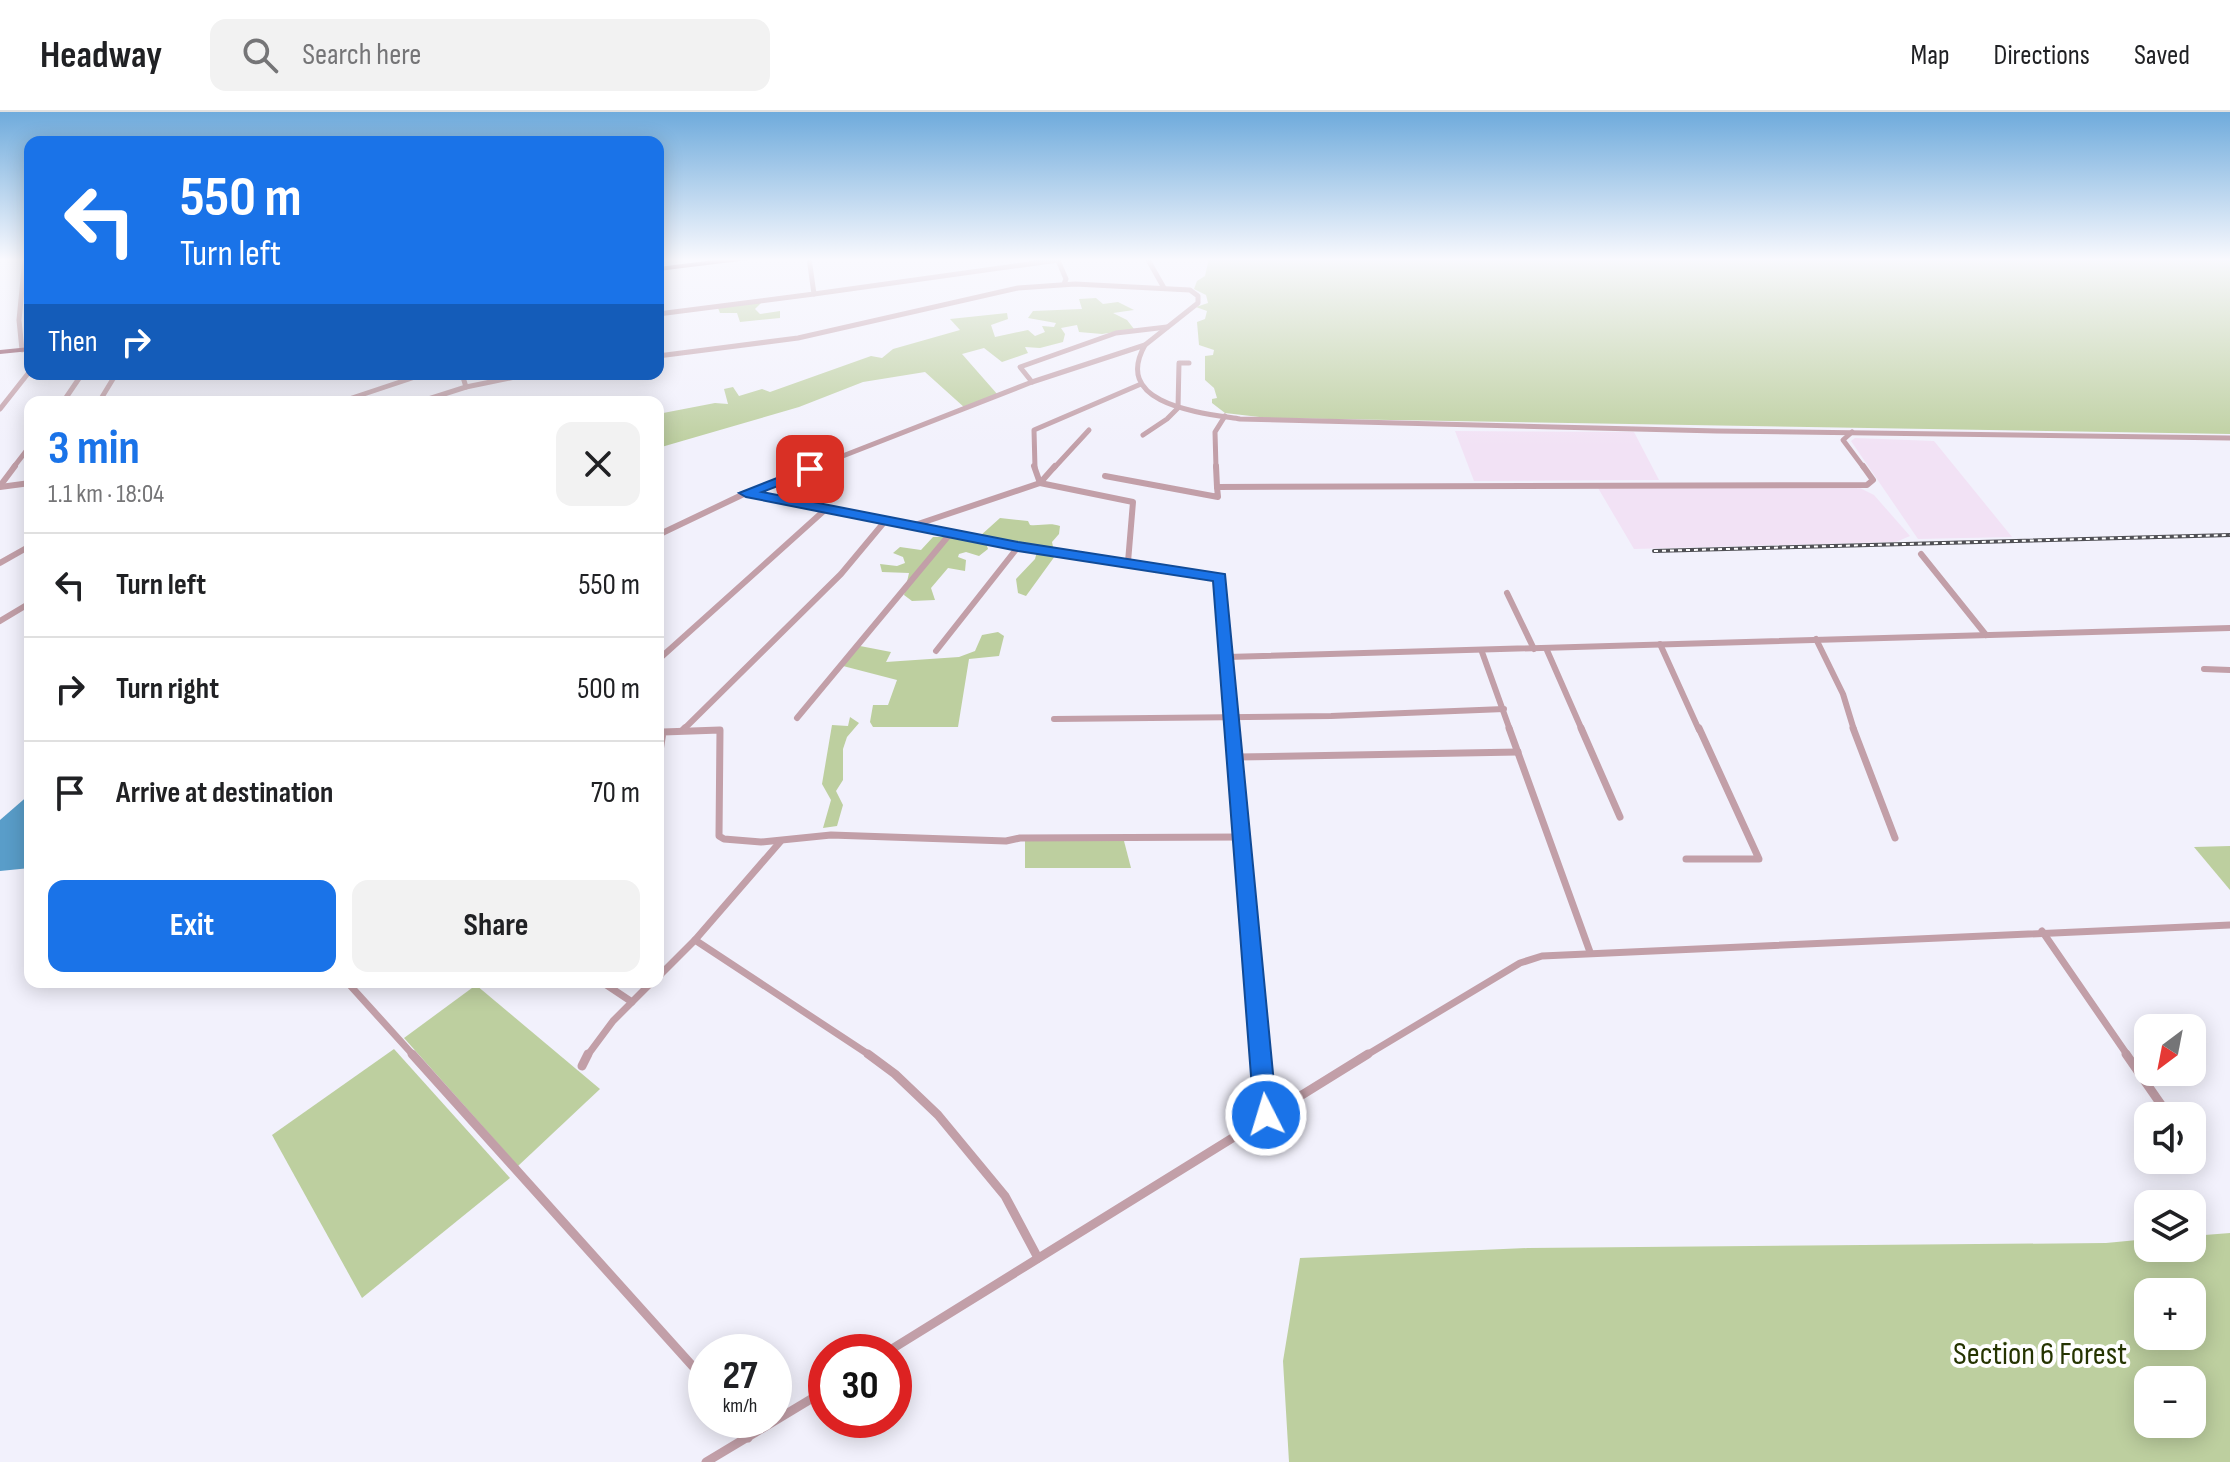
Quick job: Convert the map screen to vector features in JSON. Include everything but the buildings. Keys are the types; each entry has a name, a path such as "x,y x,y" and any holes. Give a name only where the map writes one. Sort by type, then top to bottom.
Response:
{"highway":[{"path":"0,352 24,350"}],"street":[{"path":"19,321 24,341"},
{"path":"664,355 798,338 870,321"},
{"path":"664,532 746,493 1032,382 1145,345 1175,321"},
{"path":"1032,382 1020,367 1116,333 1169,327"},
{"path":"1145,345 1136,364 1136,378 1154,397 1225,416 1272,420 2230,438"},
{"path":"1143,435 1178,413 1181,406 1179,363 1189,363"},
{"path":"0,409 24,379"},
{"path":"358,396 406,380"},
{"path":"464,380 466,387"},
{"path":"438,396 500,380"},
{"path":"1040,483 1033,462 1031,437 1034,430 1141,384"},
{"path":"1105,476 1218,497 1215,432 1225,416"},
{"path":"913,526 1040,483 1089,430"},
{"path":"1217,487 1867,485 1873,480 1843,440 1852,432"},
{"path":"0,487 24,454"},
{"path":"1040,483 1133,502 1128,562"},
{"path":"0,487 24,484"},
{"path":"746,493 1018,547 1220,577 1266,1115"},
{"path":"664,655 827,508"},
{"path":"683,730 841,574 886,520"},
{"path":"797,718 950,534"},
{"path":"936,651 1018,547"},
{"path":"0,563 24,549"},
{"path":"1921,554 1986,635"},
{"path":"1507,593 1534,649"},
{"path":"0,621 24,607"},
{"path":"1227,657 2230,628"},
{"path":"1816,639 1843,694 1861,754 1895,838"},
{"path":"1660,644 1759,859 1686,859"},
{"path":"1546,648 1620,817"},
{"path":"1482,652 1590,952"},
{"path":"2204,669 2230,670"},
{"path":"1054,719 1504,709"},
{"path":"664,732 720,730 719,836 724,839 782,841 831,835 996,841 1020,838 1241,837"},
{"path":"1237,757 1518,752"},
{"path":"664,971 782,841"},
{"path":"912,1336 1266,1115 1520,963 1542,956 2042,931 2230,925"},
{"path":"2042,931 2159,1102"},
{"path":"695,940 848,1039 895,1074 938,1115 1005,1196 1038,1258"},
{"path":"352,988 688,1361"},
{"path":"611,988 632,1002"},
{"path":"582,1066 586,1054 646,988"},
{"path":"706,1462 748,1438"}],"shaded area":[{"path":"1455,431 1634,432 1659,480 1474,481"},
{"path":"1855,438 1934,441 2012,537 1918,539 1851,441"},
{"path":"1598,488 1860,488 1874,495 1910,536 1896,542 1634,549"}],"green space":[{"path":"952,321 1002,321 991,325 995,337 1028,330 1035,336 1045,332 1042,326 1054,327 1056,323 1045,321 1128,321 1134,329 1102,334 1079,332 1077,325 1061,328 1065,334 1063,342 1040,348 1025,347 1028,353 1002,362 984,348 962,354 998,395 965,408 925,372 863,382 799,407 664,446 664,413 715,403 728,404 724,389 733,387 739,396 762,389 770,392 871,356 882,358 893,349 960,330"},
{"path":"2230,321 2230,434 1268,418 1225,413 1212,403 1212,399 1217,398 1214,388 1205,380 1205,356 1213,355 1214,350 1199,345 1197,322"},
{"path":"1000,518 1028,521 1030,525 1060,526 1059,534 1052,542 1055,556 1026,596 1018,593 1016,579 1035,559 1038,548 986,543 988,549 979,556 966,552 959,554 958,557 966,560 965,571 948,568 931,588 935,600 912,601 904,595 909,573 882,572 880,564 897,566 905,563 903,557 893,553 900,547 921,550 933,537 957,537 960,531 980,536"},
{"path":"998,632 1004,636 999,656 969,659 958,727 873,727 870,722 873,705 888,705 897,680 843,666 860,646 891,652 886,662 959,657 975,651 982,635"},
{"path":"850,717 859,723 847,737 843,749 843,780 836,791 843,805 837,826 823,828 831,800 822,784 832,725 848,726"},
{"path":"1025,840 1124,841 1131,868 1025,868"},
{"path":"2230,846 2230,890 2194,847"},
{"path":"472,988 480,988 600,1089 518,1166 404,1038"},
{"path":"394,1049 510,1178 362,1298 272,1135"},
{"name":"Section 6 Forest","path":"2230,1233 2230,1462 1289,1462 1283,1361 1300,1258 1528,1248 2134,1240 2134,1262 2206,1262 2206,1235"}],"water":[{"path":"24,799 24,869 0,871 0,820"}],"railway":[{"path":"1654,551 2230,535"}],"route":[{"path":"810,469 746,493 1018,547 1220,577 1266,1115"}]}
